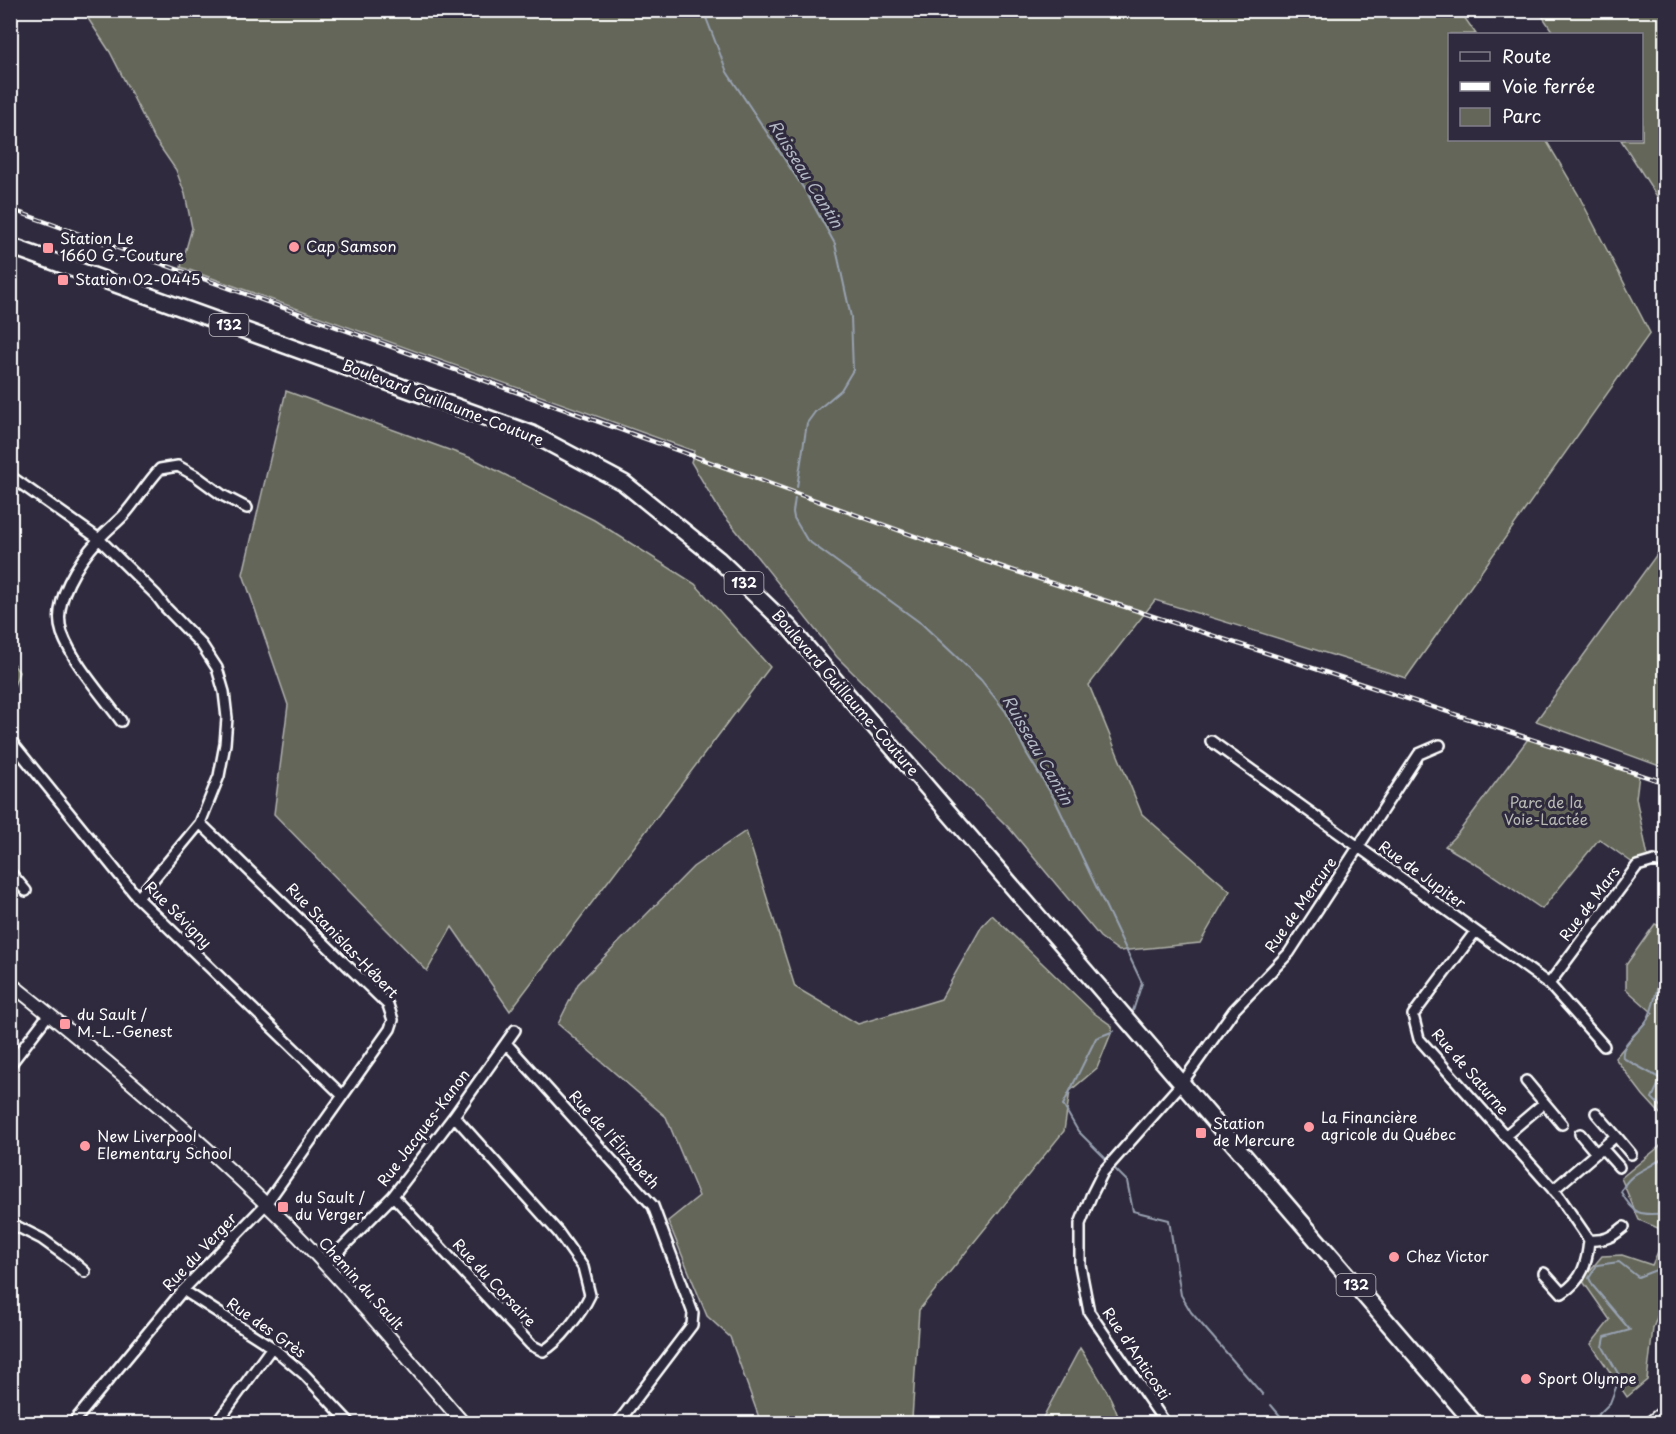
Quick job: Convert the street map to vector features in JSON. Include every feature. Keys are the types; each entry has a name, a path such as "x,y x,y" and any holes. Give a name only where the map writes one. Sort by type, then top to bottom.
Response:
{"main road":[{"name":"Boulevard Guillaume-Couture","path":"10,246 532,434 624,483 718,559 789,627 1475,1424"}],"street":[{"path":"121,721 71,651 62,633 58,616 63,595 76,569 99,539 124,515 160,469 178,466 222,495 247,508"},
{"path":"10,476 99,539 202,645 217,669 224,692 227,718 225,744 219,776 200,822 138,898"},
{"name":"Rue Sévigny","path":"10,740 138,898 342,1095"},
{"name":"Rue de Jupiter","path":"1211,741 1549,984 1604,1046"},
{"name":"Rue de Mercure","path":"1182,1083 1234,1010 1289,953 1419,754 1440,745"},
{"name":"Rue Stanislas-Hébert","path":"200,822 388,1005 393,1020 390,1029 342,1095"},
{"name":"Rue de Mars","path":"1549,984 1637,867 1654,861 1665,864"},
{"path":"10,872 26,891"},
{"name":"Rue de Saturne","path":"1475,932 1413,1016 1419,1039 1556,1192 1589,1240"},
{"name":"Chemin du Sault","path":"10,983 169,1117 266,1204 325,1265 464,1424"},
{"path":"10,1065 49,1014"},
{"name":"Rue Jacques-Kanon","path":"325,1265 393,1196 454,1116 515,1029"},
{"name":"Rue de l'Élizabeth","path":"506,1043 653,1206 693,1313 692,1325 616,1424"},
{"path":"1526,1081 1562,1124"},
{"name":"Rue d'Anticosti","path":"1166,1424 1089,1312 1080,1265 1080,1224 1102,1172 1182,1083"},
{"name":"Rue du Verger","path":"72,1424 183,1290 266,1204 342,1095"},
{"path":"1505,1136 1544,1103"},
{"path":"1596,1113 1631,1154"},
{"name":"Rue du Corsaire","path":"393,1196 531,1345 543,1351 550,1347 584,1309 590,1295 583,1267 558,1232 454,1116"},
{"path":"1580,1134 1619,1167"},
{"path":"1556,1192 1616,1136"},
{"path":"10,1223 42,1239 85,1272"},
{"path":"1544,1273 1562,1293 1581,1276 1587,1264 1589,1240 1603,1241 1614,1236 1624,1227"},
{"name":"Rue des Grès","path":"183,1290 272,1347 304,1374 351,1424"},
{"path":"216,1424 272,1347"},
{"path":"1649,1424 1665,1410"}],"green space":[{"path":"83,11 1460,11 1475,33 1448,33 1448,141 1547,141 1578,194 1650,333 1406,678 1155,600 1089,685 1142,814 1230,891 1200,943 1119,951 1100,937 1010,829 837,657 719,509 691,462 694,451 181,267 192,228 185,194 176,170 154,138 110,52"},
{"path":"1539,11 1665,11 1665,209 1622,141 1643,141 1643,33 1553,33"},
{"path":"286,391 474,459 594,520 695,584 770,667 510,1011 452,927 427,971 274,814 288,705 243,574"},
{"path":"1665,543 1665,768 1536,721"},
{"path":"11,661 19,672 11,694"},
{"name":"Parc de la Voie-Lactée","path":"1528,739 1639,775 1636,798 1649,862 1637,866 1599,839 1542,909 1445,846 1458,833"},
{"path":"746,831 795,987 858,1024 941,999 982,926 992,915 1094,1013 1112,1026 1097,1068 1070,1091 1064,1131 919,1310 912,1419 915,1423 761,1423 730,1337 707,1316 668,1221 699,1196 666,1117 558,1024 578,984 693,867"},
{"path":"1655,924 1665,928 1665,1119 1643,1095 1615,1058 1653,1013 1626,989 1626,965"},
{"path":"1665,1142 1665,1231 1639,1220 1621,1178"},
{"path":"1665,1236 1665,1296 1653,1328 1647,1380 1627,1397 1591,1344 1610,1320 1582,1280 1602,1256 1622,1255 1652,1265"},
{"path":"1080,1348 1108,1394 1120,1423 1040,1423"}],"waterway":[{"name":"Ruisseau Cantin","path":"703,10 727,72 806,192 835,244 851,317 853,370 841,390 815,412 807,423 797,487"},
{"name":"Ruisseau Cantin","path":"795,498 794,518 807,540 922,624 981,680 1006,712 1027,754 1055,800 1142,983 1132,1014"},
{"path":"1666,962 1647,1020 1627,1042 1623,1052 1623,1058 1661,1079 1652,1098 1666,1112"},
{"name":"Ruisseau Cantin","path":"1106,1159 1078,1131 1063,1105 1096,1038 1114,1031"},
{"path":"1666,1154 1654,1164 1635,1174 1621,1192 1634,1210 1644,1214 1666,1213"},
{"name":"Ruisseau Cantin","path":"1115,1169 1127,1181 1133,1211 1169,1220 1181,1295 1191,1312 1263,1395"},
{"path":"1589,1424 1610,1403 1620,1377 1603,1347 1605,1337 1630,1330 1593,1286 1589,1278 1597,1265 1619,1262 1638,1277 1656,1270 1666,1251"},
{"name":"Ruisseau Cantin","path":"1271,1405 1287,1424"}],"railway":[{"path":"10,209 981,560 1666,783"}],"place":[{"name":"Cap Samson","path":"294,247"},
{"name":"Station Le 1660 G.-Couture","path":"48,248"},
{"name":"Station 02-0445","path":"63,280"},
{"name":"du Sault / M.-L.-Genest","path":"65,1024"},
{"name":"La Financière agricole du Québec","path":"1309,1127"},
{"name":"Station de Mercure","path":"1201,1133"},
{"name":"New Liverpool Elementary School","path":"85,1146"},
{"name":"du Sault / du Verger","path":"283,1207"},
{"name":"Chez Victor","path":"1394,1257"},
{"name":"Sport Olympe","path":"1526,1379"}]}
